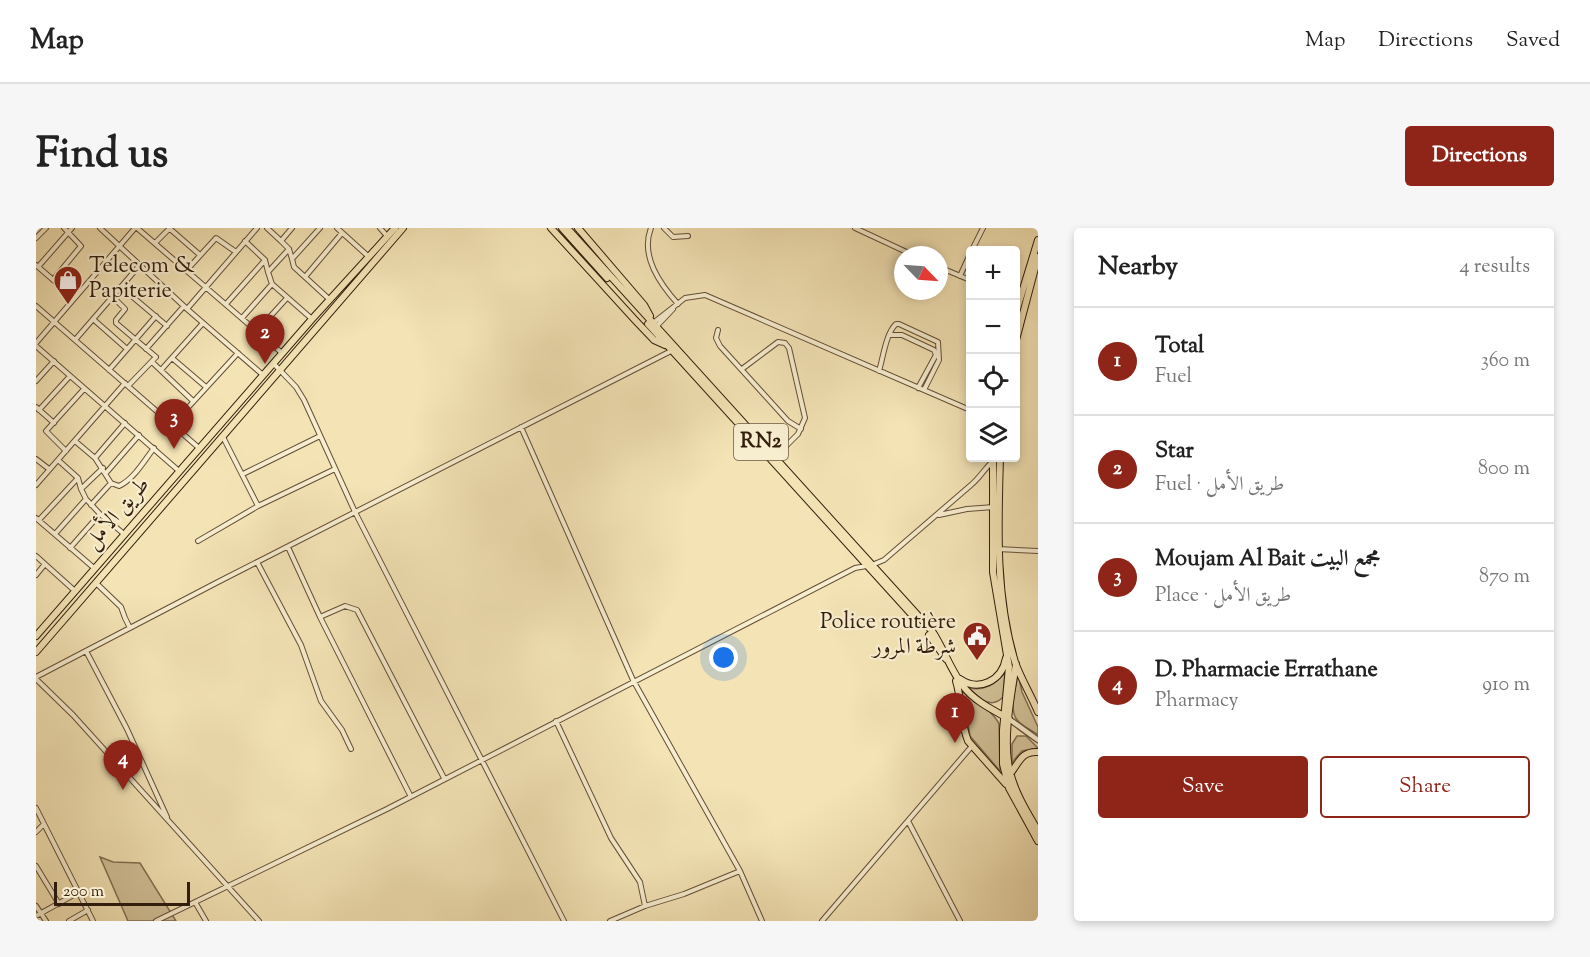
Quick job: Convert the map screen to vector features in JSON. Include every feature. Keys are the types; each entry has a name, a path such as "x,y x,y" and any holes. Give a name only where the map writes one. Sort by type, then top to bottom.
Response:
{"highway":[{"name":"طريق الأمل","path":"36,636 329,299 395,228"},
{"path":"36,652 403,228"},
{"path":"551,228 654,340 670,348"},
{"name":"RN2","path":"562,228 593,259"},
{"name":"RN2","path":"567,228 869,565 932,631 954,673 961,697 965,733 972,746 1009,788"},
{"path":"578,228 644,305 652,325"},
{"path":"1020,291 1038,240"},
{"path":"1020,325 1038,257"},
{"name":"RN2","path":"652,325 670,348 774,459"},
{"path":"996,462 995,549 998,607 1009,667 1007,718"},
{"path":"995,549 1003,606 1016,664 1038,712"},
{"path":"954,673 972,685 990,682 1001,672 1007,651"},
{"path":"1016,664 1003,751 1009,788 1038,841"},
{"name":"RN2","path":"954,673 970,693 1007,718"},
{"path":"1008,774 1021,757 1027,753 1038,752"},
{"path":"998,773 1008,774"},
{"path":"1008,774 1038,831"}],"street":[{"path":"36,238 46,228"},
{"path":"53,280 81,246 70,230 64,228"},
{"path":"100,228 186,308 264,375"},
{"path":"180,471 70,376 36,343 119,246 136,228 283,353"},
{"path":"155,243 169,228 200,255"},
{"path":"247,228 252,233"},
{"path":"146,349 206,287 257,228"},
{"path":"267,228 289,249 294,267 329,299"},
{"path":"281,241 292,228"},
{"path":"292,259 320,228"},
{"path":"337,228 369,257"},
{"path":"380,228 387,236"},
{"path":"651,228 647,249 652,267 676,305"},
{"path":"664,228 674,237 688,236"},
{"path":"855,228 894,246"},
{"path":"974,246 983,228"},
{"path":"70,230 37,266 74,298"},
{"path":"305,277 342,233"},
{"path":"186,271 216,238 236,252"},
{"path":"245,241 265,260 272,284 312,319"},
{"path":"268,272 289,249"},
{"path":"226,304 265,260"},
{"path":"960,276 966,263"},
{"path":"75,340 140,266"},
{"path":"948,271 966,278"},
{"path":"242,318 272,284"},
{"path":"122,287 167,326"},
{"path":"652,325 690,296 705,295 966,408"},
{"path":"36,485 105,406 156,357 116,323 125,309 113,297"},
{"path":"257,331 287,298"},
{"path":"36,306 199,448"},
{"path":"109,370 156,316"},
{"path":"93,319 128,349"},
{"path":"161,370 203,323"},
{"path":"879,371 892,326 899,324 938,342 939,360 924,390"},
{"path":"718,330 716,338 720,346 788,421 801,429"},
{"path":"889,335 902,335 934,350 936,355"},
{"path":"742,369 773,344 785,343 789,348 795,383 805,417 801,429 774,459"},
{"path":"259,921 73,715 36,678 670,348"},
{"path":"918,388 939,350"},
{"path":"172,425 238,353"},
{"path":"172,358 206,387"},
{"path":"36,381 54,361"},
{"path":"152,362 193,401"},
{"path":"274,364 296,387 356,512 564,921"},
{"path":"54,423 38,408 70,376"},
{"path":"66,451 46,433 84,388"},
{"path":"95,458 125,423"},
{"path":"520,427 633,680 740,872 762,921"},
{"path":"106,474 139,435"},
{"path":"243,474 320,436"},
{"path":"223,437 258,506"},
{"path":"75,441 95,458 111,483 119,486 125,483 154,448"},
{"path":"36,459 49,469"},
{"path":"57,460 78,478 81,489 91,505 124,534"},
{"path":"156,921 444,778 855,568 869,565 889,556 979,478 993,462"},
{"path":"81,489 103,468"},
{"path":"198,541 258,506 335,469"},
{"path":"78,478 37,519 94,569"},
{"path":"91,505 111,483"},
{"path":"55,534 86,499"},
{"path":"936,517 956,510 995,507"},
{"path":"70,548 100,514"},
{"path":"288,547 320,617 410,795"},
{"path":"995,549 1038,551"},
{"path":"36,556 75,591"},
{"path":"257,562 301,645 321,702 342,730 351,748"},
{"path":"36,575 45,564"},
{"path":"96,584 122,607 124,618 130,628"},
{"path":"320,617 345,606 357,610 444,778"},
{"path":"86,651 127,729 168,821"},
{"path":"1007,718 1038,740"},
{"path":"556,721 611,838 640,882 645,906"},
{"path":"822,921 972,746"},
{"path":"36,808 93,921"},
{"path":"908,821 960,921"},
{"path":"36,832 44,824"},
{"path":"36,866 59,904"},
{"path":"610,921 740,872"},
{"path":"36,916 79,892"},
{"path":"195,902 206,921"},
{"path":"36,906 45,921"},
{"path":"69,921 88,910"}],"shaded area":[{"path":"1005,673 1003,697 999,701 990,703 985,701 969,688 989,686"},
{"path":"1018,674 1022,692 1038,727 1038,735 1022,725 1015,717 1014,698"},
{"path":"962,691 988,710 999,724 1000,771 970,736"},
{"path":"1017,736 1026,736 1038,748 1022,751 1014,760 1012,768 1012,744"},
{"path":"100,857 113,862 140,863 176,921 128,921"}],"place":[{"name":"Telecom & Papiterie","path":"68,306"},
{"name":"Star","path":"265,364"},
{"name":"Moujam Al Bait مجمع البيت","path":"174,449"},
{"name":"Police routière شرطة المرور","path":"977,662"},
{"name":"Total","path":"955,743"},
{"name":"D. Pharmacie Errathane","path":"123,790"}]}
